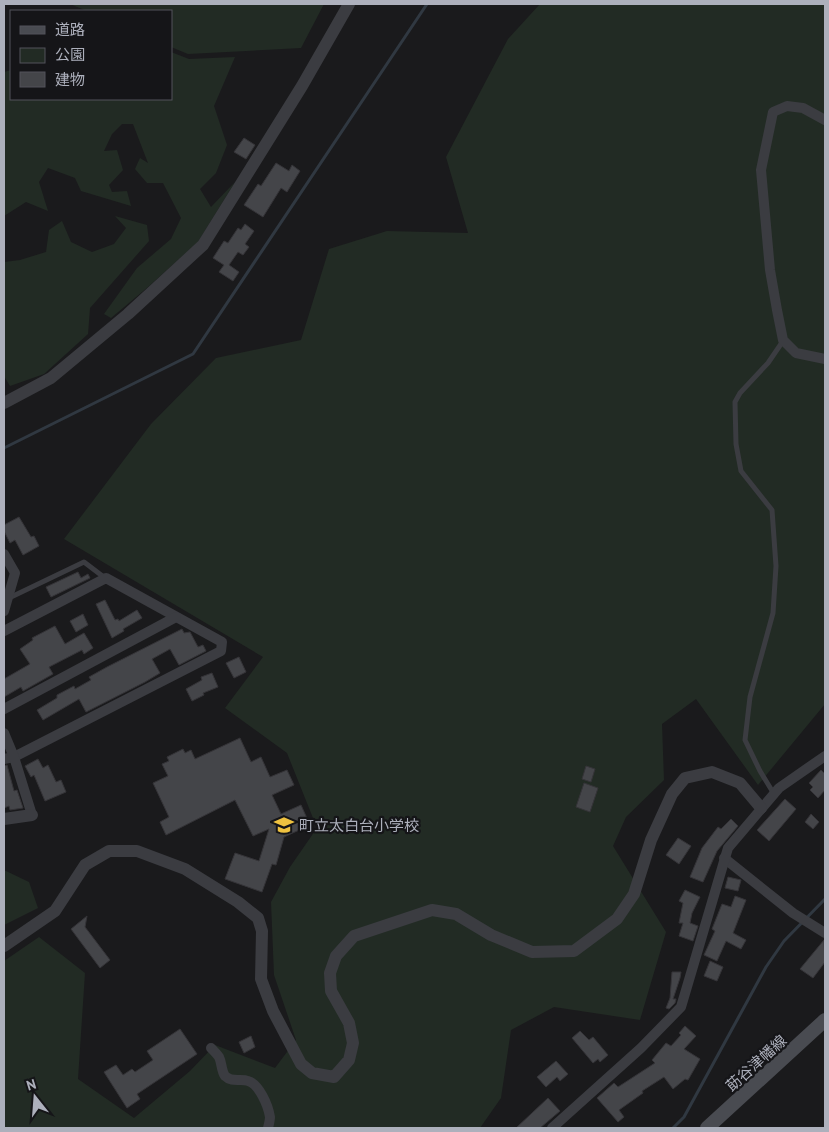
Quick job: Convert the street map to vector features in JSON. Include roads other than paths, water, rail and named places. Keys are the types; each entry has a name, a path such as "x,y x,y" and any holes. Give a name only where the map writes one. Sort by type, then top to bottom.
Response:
{"main road":[{"name":"莇谷津幡線","path":"707,1128 825,1020"}],"street":[{"path":"4,403 51,378 135,308 203,245 302,86 350,4"},
{"path":"825,120 802,108 787,106 773,112 761,170 770,270 783,340 796,353 825,359"},
{"path":"4,554 15,573 4,611"},
{"path":"4,631 106,578 222,642 221,651 9,758"},
{"path":"4,709 176,617"},
{"path":"4,733 9,758 32,815 4,819"},
{"path":"552,1128 641,1048 681,1007 728,848 779,788 825,756"},
{"path":"4,946 55,911 85,865 109,851 137,851 185,869 238,902 258,918 262,931 262,979 273,1011 301,1064 312,1073 334,1078 349,1060 353,1043 348,1023 331,991 330,973 336,956 354,936 432,910 456,914 492,935 532,952 574,951 617,919 634,894 651,840 672,794 685,778 712,772 740,783 761,808"},
{"path":"724,858 793,913 825,933"},
{"path":"211,1048 219,1058 226,1076 237,1081 246,1080 255,1084 268,1111 270,1118 268,1128"}],"lane":[{"path":"774,794 745,740 750,697 773,613 776,566 772,510 741,472 736,444 735,402 740,393 768,363 783,340"},
{"path":"7,600 84,562 106,578"}],"waterway":[{"path":"4,448 193,354 427,4"},
{"path":"673,1128 684,1117 766,967 784,941 825,899"}],"place":[{"name":"町立太白台小学校","path":"284,825"}]}
